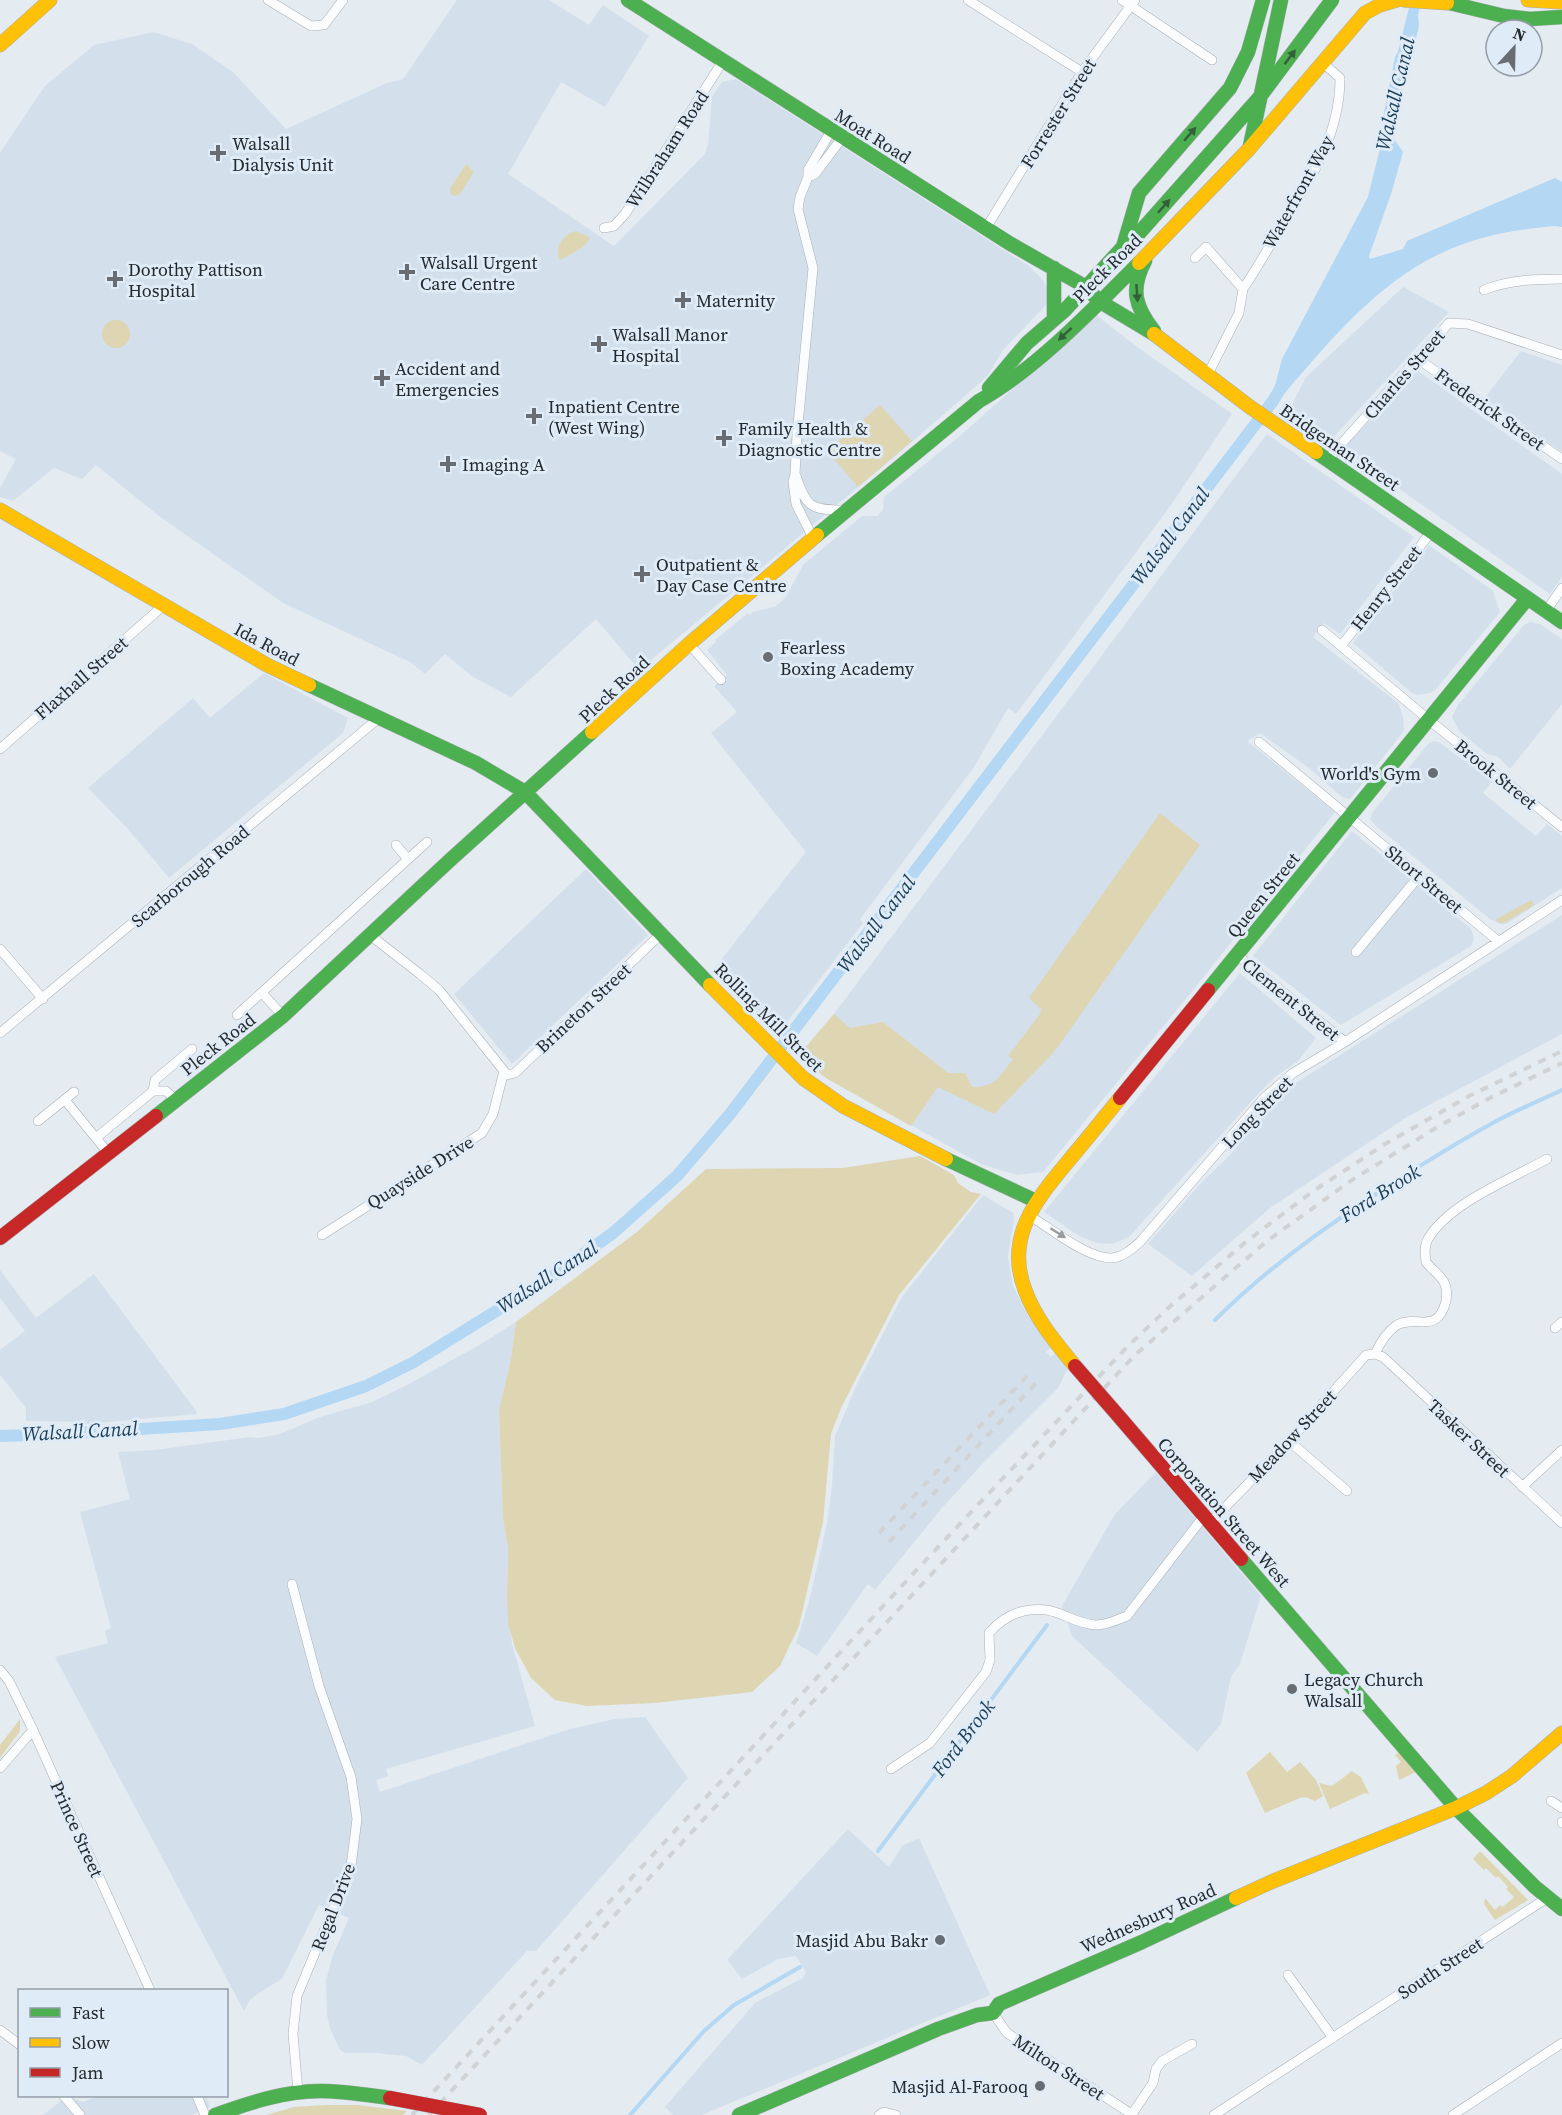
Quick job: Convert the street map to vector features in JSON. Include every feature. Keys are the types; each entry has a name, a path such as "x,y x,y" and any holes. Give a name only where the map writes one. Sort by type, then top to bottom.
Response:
{"main road":[{"path":"0,45 50,0"},
{"name":"Moat Road","path":"628,0 1009,243 1086,287 1100,300"},
{"name":"Pleck Road","path":"1249,149 1281,0"},
{"name":"Pleck Road","path":"0,1238 283,1016 689,644 845,510 979,400 1027,344 1086,287 1123,247 1133,240 1259,98 1332,0"},
{"name":"Pleck Road","path":"979,400 995,392 1064,336 1249,149 1365,14 1380,4 1397,0"},
{"path":"1404,0 1437,2 1525,18"},
{"path":"1528,0 1562,2"},
{"name":"Pleck Road","path":"1123,247 1140,193 1230,88 1248,52 1260,4"},
{"path":"1544,18 1562,17"},
{"path":"1544,22 1562,27"},
{"path":"1154,246 1137,273 1136,294 1140,311 1160,338"},
{"path":"1054,268 1054,319"},
{"name":"Bridgeman Street","path":"1100,300 1160,338 1207,376 1274,424 1562,622"},
{"name":"Ida Road","path":"2,515 273,669 476,763 525,792"},
{"name":"Queen Street","path":"1030,1216 1036,1202 1527,599"},
{"name":"Rolling Mill Street","path":"525,792 792,1069 843,1106 977,1175 1036,1202"},
{"name":"Corporation Street West","path":"1030,1216 1022,1235 1019,1251 1022,1280 1032,1306 1049,1333 1456,1808 1547,1898 1562,1909"},
{"name":"Wednesbury Road","path":"739,2115 938,2029 977,2015 993,2013 999,2004 1142,1942 1271,1882 1456,1808 1512,1776 1562,1732"},
{"path":"215,2115 298,2092 353,2093 480,2115"}],"street":[{"path":"268,0 311,26 318,26 324,25 343,0"},
{"path":"968,0 1082,72"},
{"path":"1122,0 1133,3 1212,60"},
{"name":"Forrester Street","path":"986,228 1082,72 1133,3"},
{"path":"1202,54 1208,45"},
{"name":"Wilbraham Road","path":"604,228 614,226 625,214 723,61"},
{"name":"Waterfront Way","path":"1243,289 1318,164 1334,128 1340,101 1340,78 1322,62"},
{"path":"813,538 796,504 792,482 795,474 813,268 798,209 808,177 815,174 837,135"},
{"path":"1195,258 1206,247 1243,289 1239,313 1207,376"},
{"path":"1484,290 1535,279 1562,279"},
{"name":"Charles Street","path":"1327,460 1449,323 1468,324 1562,354"},
{"name":"Frederick Street","path":"1418,359 1562,459"},
{"path":"795,474 803,496 813,507 825,510 845,510"},
{"name":"Henry Street","path":"1341,646 1432,531"},
{"path":"1546,611 1562,588"},
{"name":"Flaxhall Street","path":"0,749 163,606"},
{"name":"Brook Street","path":"1322,630 1562,827"},
{"path":"689,644 721,680"},
{"name":"Scarborough Road","path":"0,1033 379,718"},
{"name":"Short Street","path":"1259,742 1498,941"},
{"name":"Pleck Road","path":"237,1015 427,842"},
{"path":"396,845 408,859"},
{"path":"1356,952 1420,875"},
{"name":"Long Street","path":"1030,1216 1100,1257 1114,1258 1125,1254 1140,1242 1264,1098 1293,1073 1345,1042 1562,900"},
{"name":"Brineton Street","path":"504,1071 507,1075 515,1073 661,934"},
{"path":"370,935 439,990 504,1071"},
{"path":"0,949 43,999"},
{"name":"Clement Street","path":"1238,955 1345,1042"},
{"name":"Pleck Road","path":"262,993 283,1016"},
{"name":"Pleck Road","path":"153,1091 155,1080 192,1049"},
{"name":"Quayside Drive","path":"322,1235 482,1133 493,1114 504,1071"},
{"name":"Pleck Road","path":"96,1138 153,1091 166,1091 176,1100"},
{"path":"38,1120 74,1092"},
{"path":"65,1100 109,1154"},
{"path":"1375,1354 1386,1334 1398,1324 1430,1322 1440,1315 1447,1294 1444,1282 1426,1262 1425,1245 1429,1238 1457,1208 1547,1159"},
{"name":"Meadow Street","path":"891,1769 930,1743 986,1672 990,1660 989,1633 999,1622 1020,1611 1047,1610 1076,1622 1096,1625 1127,1616 1207,1520 1289,1442 1366,1355 1375,1354"},
{"name":"Tasker Street","path":"1375,1354 1383,1357 1562,1523"},
{"path":"1289,1442 1347,1491"},
{"path":"1522,1487 1562,1450"},
{"name":"Regal Drive","path":"292,1584 319,1686 351,1777 357,1819 351,1866 297,1996 293,2044 298,2092"},
{"name":"Prince Street","path":"0,1670 9,1681 33,1730 150,1989"},
{"path":"0,1768 33,1730"},
{"path":"1551,1801 1562,1808"},
{"name":"South Street","path":"1214,2115 1547,1898"},
{"path":"1288,1975 1333,2038"},
{"name":"Milton Street","path":"993,2013 1007,2033 1132,2115"},
{"path":"0,2030 18,2044"},
{"path":"1453,2115 1562,2043"},
{"path":"1132,2115 1153,2083 1156,2069 1161,2061 1192,2044"},
{"path":"65,2097 80,2115"},
{"path":"196,2097 205,2115"},
{"path":"882,2114 896,2115"}],"shaded area":[{"name":"Walsall Manor Hospital","path":"457,0 549,0 589,25 603,5 649,36 605,107 561,82 508,174 614,246 704,155 708,145 712,97 722,82 736,79 1029,266 1043,280 1048,290 1046,305 1003,350 982,381 639,670 596,619 511,697 473,677 445,654 425,674 410,662 283,603 159,516 96,465 82,479 54,468 13,501 0,497 0,488 16,459 0,451 0,153 45,86 94,45 153,32 192,44 233,72 286,129 387,83 403,79"},
{"path":"466,164 474,172 460,194 454,196 450,188"},
{"path":"576,231 590,238 581,248 560,260 558,251 561,242 567,235"},
{"path":"1403,287 1449,312 1330,441 1312,435 1287,414 1306,377"},
{"path":"1096,315 1232,414 1171,505 1016,714 1008,708 974,767 860,919 863,923 777,1032 712,971 806,852 711,733 737,712 714,686 727,675 707,650 716,642 715,640 748,613 749,615 776,606 786,597 803,565 862,516 877,516 883,510 884,497 962,434"},
{"path":"116,320 126,324 130,334 126,344 116,348 106,344 102,334 106,324"},
{"path":"1521,351 1562,365 1562,452 1491,402 1486,396"},
{"path":"1418,371 1562,474 1562,577 1550,594 1342,449"},
{"path":"880,405 912,441 858,487 827,451"},
{"path":"1267,434 1414,537 1340,634 1324,623 1313,637 1398,703 1403,717 1404,731 1350,799 1342,797 1309,768 1260,733 1247,741 1335,812 1194,989 1043,1172 1017,1175 981,1164 826,1078 798,1056 834,1014"},
{"path":"1429,545 1493,591 1500,612 1436,689 1431,693 1418,695 1412,693 1353,643"},
{"path":"1530,622 1540,624 1562,639 1562,704 1510,769 1498,757 1487,754 1459,731 1452,717 1458,705 1524,625"},
{"path":"264,673 348,718 343,733 169,878 129,830 88,788 193,698 210,718"},
{"path":"1434,741 1439,742 1464,761 1466,758 1493,780 1483,793 1536,836 1547,824 1562,836 1562,888 1506,924 1490,919 1370,819 1372,813 1428,744"},
{"path":"1160,813 1200,845 1055,1051 994,1114 938,1087 911,1126 826,1078 798,1056 834,1014 850,1028 883,1022 948,1073 965,1073 972,1087 980,1087 996,1080 1013,1059 1008,1056 1040,1014 1041,1009 1029,998"},
{"path":"1352,831 1471,929 1474,938 1471,946 1341,1025 1253,956"},
{"path":"586,869 648,935 512,1064 454,994"},
{"path":"1531,900 1534,905 1506,922 1501,923 1495,920"},
{"path":"1562,915 1562,1034 1407,1117 1270,1208 1192,1276 1148,1244 1199,1185 1233,1152 1272,1098"},
{"path":"1240,973 1316,1038 1298,1061 1276,1076 1257,1095 1129,1237 1112,1244 1097,1243 1079,1236 1044,1212"},
{"path":"920,1156 954,1175 958,1183 971,1192 981,1194 899,1295 841,1408 831,1434 823,1522 799,1626 780,1666 752,1692 655,1703 587,1706 555,1700 531,1678 515,1648 508,1623 508,1548 503,1519 499,1410 511,1359 516,1322 637,1232 706,1169 843,1168"},
{"path":"983,1195 1013,1213 1008,1256 1013,1286 1027,1314 1052,1347 1046,1352 1051,1357 1056,1352 1068,1368 1058,1388 942,1508 875,1590 868,1584 817,1656 796,1643 809,1602 827,1523 835,1436 857,1384 902,1297"},
{"path":"0,1270 36,1318 94,1274 197,1412 196,1414 86,1424 85,1422 26,1421 26,1408 0,1375 0,1350 25,1331 0,1298"},
{"path":"516,1322 511,1359 499,1410 503,1519 508,1548 507,1597 512,1644 535,1726 386,1769 388,1776 376,1780 380,1792 570,1729 615,1719 645,1717 688,1778 536,1951 527,1951 422,2065 406,2056 345,2053 340,2050 330,2028 327,2015 326,1980 333,1955 349,1918 319,1905 282,1979 249,2001 244,2011 55,1657 108,1643 105,1631 111,1628 80,1512 130,1499 118,1452 155,1450 280,1434 317,1418 372,1402 481,1344"},
{"path":"1156,1472 1261,1596 1240,1664 1231,1677 1221,1724 1197,1752 1072,1636 1062,1606 1115,1514"},
{"path":"20,1719 20,1731 0,1758 0,1745"},
{"path":"1270,1752 1287,1772 1300,1762 1316,1780 1323,1796 1315,1801 1306,1797 1300,1798 1265,1813 1246,1773"},
{"path":"1399,1752 1416,1772 1399,1780 1396,1766 1401,1762 1395,1755"},
{"path":"1352,1771 1361,1777 1369,1794 1365,1793 1330,1809 1319,1783 1332,1786"},
{"path":"848,1829 889,1867 902,1846 919,1838 990,1995 709,2112 701,2115 673,2115 665,2107 755,2003 803,1978 806,1972 796,1956 778,1959 742,1979 727,1960"},
{"path":"1480,1851 1528,1900 1495,1920 1484,1904 1485,1898 1495,1910 1500,1905 1503,1907 1514,1897 1498,1876 1496,1878 1486,1868 1484,1870 1473,1859"},
{"path":"66,2097 83,2102 96,2097 206,2097 210,2107 192,2115 43,2115"},
{"path":"357,2105 407,2111 403,2115 266,2115 294,2107"}],"water":[{"path":"1411,0 1421,0 1419,26 1409,67 1401,77 1390,133 1403,152 1369,256 1370,259 1403,249 1407,241 1555,178 1562,182 1562,227 1528,229 1487,237 1448,250 1422,263 1376,296 1355,316 1278,401 1272,397 1282,359 1368,197 1398,76 1395,63"}],"waterway":[{"name":"Walsall Canal","path":"1388,123 1401,58"},
{"name":"Walsall Canal","path":"0,1436 220,1424 284,1414 366,1386 414,1362 554,1275 613,1233 677,1176 730,1114 1273,401 1283,384"},
{"name":"Ford Brook","path":"1215,1320 1251,1286 1290,1255 1370,1198 1476,1132 1562,1090"},
{"name":"Ford Brook","path":"878,1851 1047,1625"},
{"name":"Ford Brook","path":"630,2115 704,2031 734,2005 800,1967"}],"railway":[{"path":"412,2115 923,1563 1127,1347 1167,1309 1247,1241 1312,1192 1385,1144 1469,1096 1562,1051"},
{"path":"429,2115 1135,1355 1267,1241 1352,1180 1439,1126 1562,1063"},
{"path":"879,1533 1027,1376"},
{"path":"889,1542 1036,1383"}],"traffic: fast":[{"path":"628,0 1009,243 1086,287 1099,301 1154,334"},
{"path":"1123,247 1139,193 1230,88 1248,52 1263,0"},
{"path":"1250,146 1281,0"},
{"path":"989,388 1027,343 1065,310 1123,247 1133,240 1259,98 1332,0"},
{"path":"1437,0 1504,16 1530,19 1562,17"},
{"path":"1145,261 1137,280 1137,298 1142,314 1154,331"},
{"path":"817,535 979,401 1043,355 1139,263"},
{"path":"1054,268 1054,319"},
{"path":"1316,452 1562,622"},
{"path":"1208,990 1527,599"},
{"path":"309,685 476,763 525,792 710,985"},
{"path":"156,1116 283,1016 592,732"},
{"path":"946,1159 1036,1201"},
{"path":"1241,1559 1456,1808 1535,1887 1562,1909"},
{"path":"739,2115 938,2029 977,2015 993,2013 999,2004 1236,1898"},
{"path":"215,2115 267,2098 293,2093 320,2091 390,2098"}],"traffic: slow":[{"path":"0,45 50,0"},
{"path":"1139,263 1249,149 1365,13 1397,0"},
{"path":"1404,0 1447,3"},
{"path":"1528,0 1562,2"},
{"path":"1154,334 1250,407 1316,452"},
{"path":"0,510 267,665 309,685"},
{"path":"592,732 689,644 817,535"},
{"path":"710,985 803,1078 843,1106 946,1159"},
{"path":"1075,1366 1047,1330 1029,1300 1020,1270 1019,1252 1022,1235 1036,1203 1120,1098"},
{"path":"1236,1898 1456,1808 1486,1793 1512,1776 1562,1733"}],"traffic: jam":[{"path":"1120,1098 1208,990"},
{"path":"0,1238 156,1116"},
{"path":"1075,1366 1122,1420"},
{"path":"1122,1420 1241,1559"},
{"path":"390,2098 480,2115"}],"place":[{"name":"Walsall Dialysis Unit","path":"218,153"},
{"name":"Walsall Urgent Care Centre","path":"407,272"},
{"name":"Dorothy Pattison Hospital","path":"115,279"},
{"name":"Maternity","path":"683,300"},
{"name":"Walsall Manor Hospital","path":"599,344"},
{"name":"Accident and Emergencies","path":"382,378"},
{"name":"Inpatient Centre (West Wing)","path":"534,416"},
{"name":"Family Health & Diagnostic Centre","path":"724,438"},
{"name":"Imaging A","path":"448,464"},
{"name":"Outpatient & Day Case Centre","path":"642,574"},
{"name":"Fearless Boxing Academy","path":"768,657"},
{"name":"World's Gym","path":"1433,773"},
{"name":"Legacy Church Walsall","path":"1292,1689"},
{"name":"Masjid Abu Bakr","path":"940,1940"},
{"name":"Masjid Al-Farooq","path":"1040,2086"}]}
